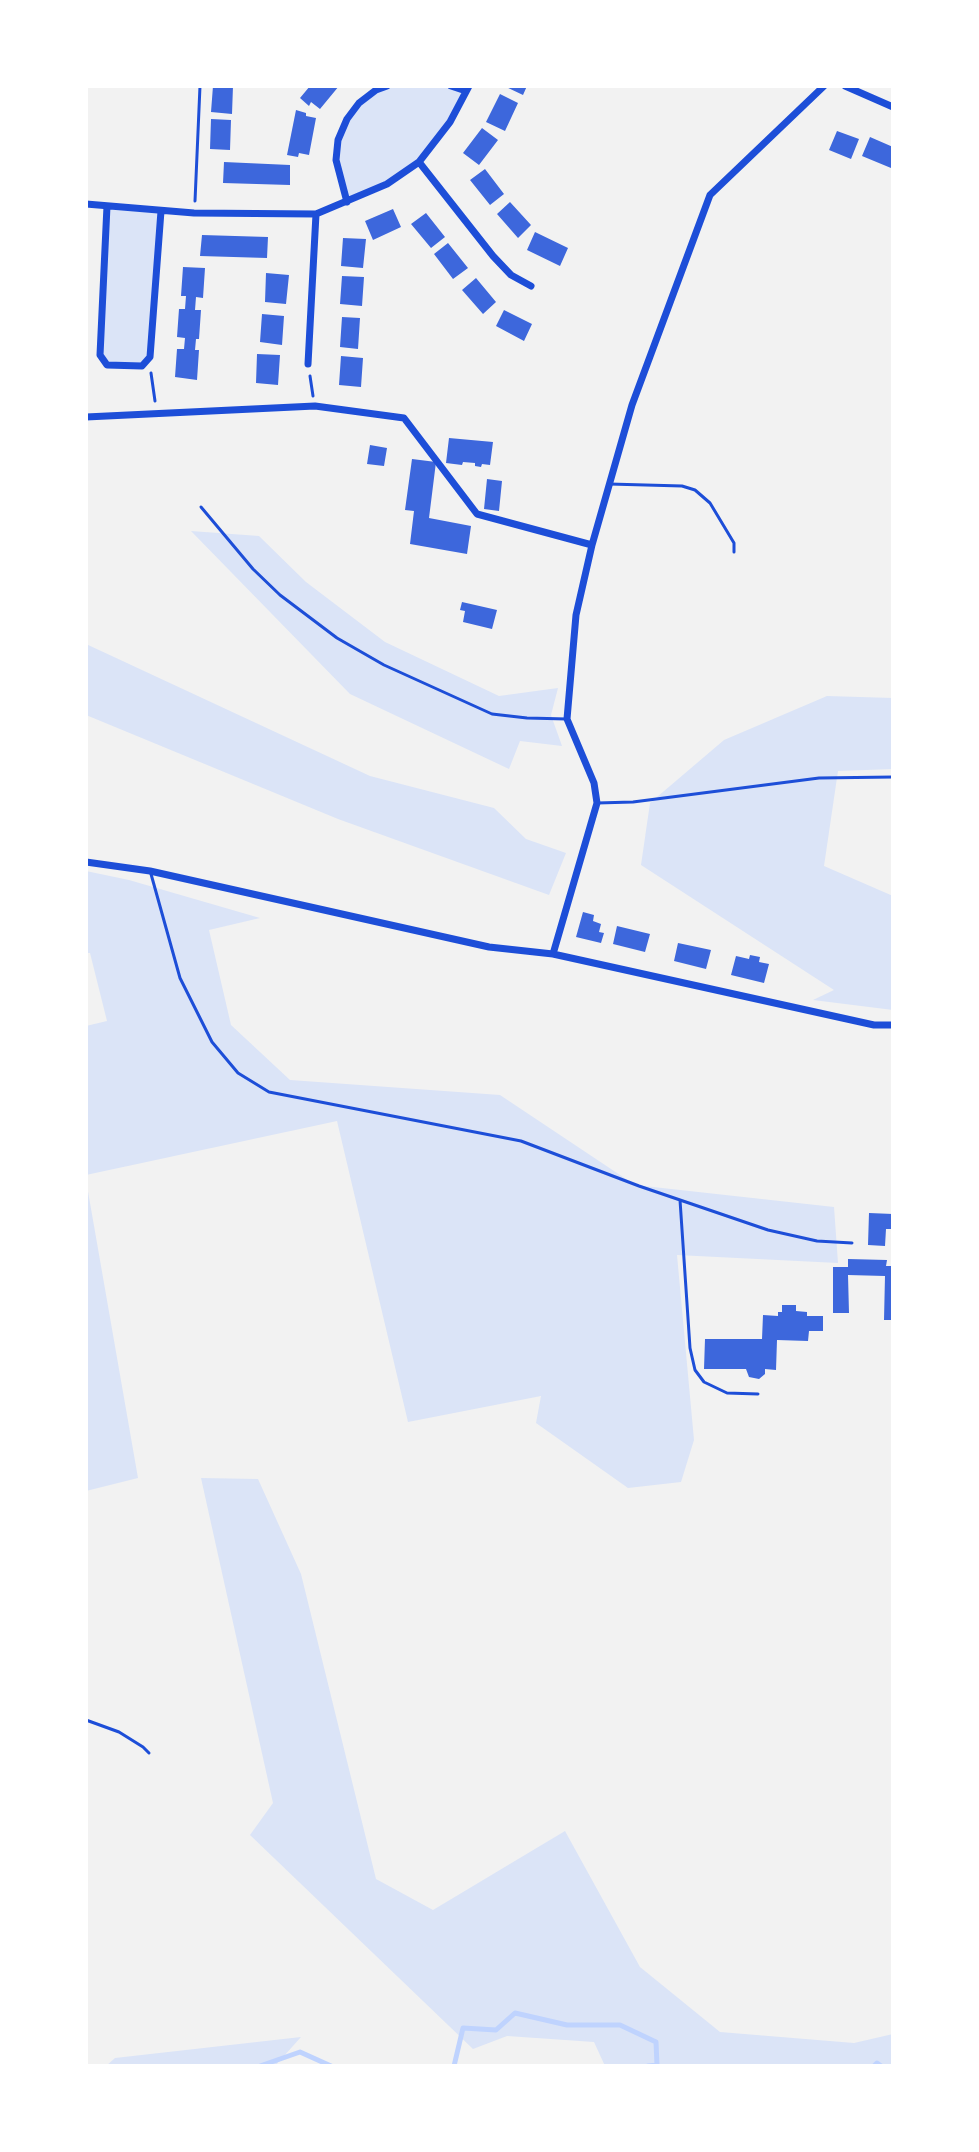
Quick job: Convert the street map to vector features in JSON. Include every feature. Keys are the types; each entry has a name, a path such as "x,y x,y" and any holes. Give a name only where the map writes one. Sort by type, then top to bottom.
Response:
{"street":[{"path":"347,202 336,160 338,140 347,119 359,103 387,86"},
{"path":"86,204 194,213 316,214 387,184 419,162 450,122 468,88 451,86"},
{"path":"553,954 597,803 594,783 567,719 576,615 592,545 632,405 710,195 824,86"},
{"path":"845,86 893,107"},
{"path":"419,162 493,256 511,275 531,286"},
{"path":"107,206 100,355 107,365 142,366 150,357 161,211"},
{"path":"308,364 316,214"},
{"path":"86,417 315,406 404,418 477,514 592,545"},
{"path":"86,862 150,871 489,947 553,954 874,1025 893,1025"}],"lane":[{"path":"609,484 682,486 695,490 710,503 734,543 734,552"},
{"path":"201,507 253,569 280,595 337,638 372,658 492,714 567,719"},
{"path":"597,803 633,802 819,778 893,777"},
{"path":"150,871 180,978 212,1042 238,1073 269,1092 521,1141 768,1230 817,1241 852,1243"},
{"path":"680,1200 690,1348 695,1370 704,1382 727,1393 758,1394"},
{"path":"86,1720 119,1732 149,1753"}],"path":[{"path":"194,213 200,86"},
{"path":"150,357 157,413"},
{"path":"308,364 315,406"}],"shaded area":[{"path":"387,86 451,86 466,91 450,122 419,162 387,184 347,202 336,160 338,140 359,103"},
{"path":"107,206 161,211 150,357 142,366 107,365 100,355"},
{"path":"191,531 259,536 306,582 385,642 499,696 558,688 551,715 562,746 520,741 509,769 350,694"},
{"path":"86,644 370,776 494,808 526,839 566,853 549,895 338,819 86,715"},
{"path":"827,696 893,698 893,769 838,771 824,866 893,896 893,1010 813,1000 834,990 641,865 650,803 724,740"},
{"path":"86,871 129,880 260,918 209,930 231,1025 290,1080 500,1095 635,1185 834,1207 838,1263 677,1255 694,1440 681,1482 628,1488 536,1423 541,1396 408,1422 337,1121 86,1175 86,1026 107,1021 90,953 86,953"},
{"path":"86,1180 138,1478 86,1491"},
{"path":"201,1478 258,1479 301,1574 376,1879 433,1910 565,1831 640,1967 720,2032 854,2043 893,2034 893,2066 605,2066 594,2042 507,2036 473,2049 250,1835 273,1803"},
{"path":"301,2037 275,2066 106,2066 115,2058"}],"building":[{"path":"213,86 233,86 232,114 211,112"},
{"path":"310,86 339,86 320,109 311,102 309,106 300,98"},
{"path":"504,86 527,86 523,95"},
{"path":"500,94 518,103 505,131 486,122"},
{"path":"296,110 316,118 309,155 299,153 298,157 287,155"},
{"path":"211,119 231,120 230,150 210,149"},
{"path":"482,128 498,140 479,165 463,153"},
{"path":"837,131 859,139 851,159 829,150"},
{"path":"870,137 893,147 891,168 862,156"},
{"path":"224,162 290,165 290,185 223,183"},
{"path":"485,169 504,194 490,205 470,180"},
{"path":"510,202 531,225 518,238 497,214"},
{"path":"393,209 401,227 373,240 365,221"},
{"path":"426,213 445,237 431,248 411,224"},
{"path":"535,232 568,248 560,266 527,250"},
{"path":"202,235 268,237 267,258 200,256"},
{"path":"343,238 366,239 363,268 341,266"},
{"path":"448,243 468,268 453,279 434,254"},
{"path":"183,267 205,268 203,298 196,297 195,310 201,310 195,350 199,350 197,380 175,377 177,349 184,349 185,338 177,337 179,309 185,309 186,296 181,296"},
{"path":"266,273 289,275 286,304 265,302"},
{"path":"342,276 364,277 362,306 340,304"},
{"path":"476,278 496,302 483,314 462,290"},
{"path":"504,310 532,324 524,341 496,326"},
{"path":"262,314 284,316 282,345 260,342"},
{"path":"342,317 360,318 358,349 340,347"},
{"path":"257,354 280,355 278,385 256,383"},
{"path":"341,356 363,358 361,387 339,385"},
{"path":"449,438 493,442 490,465 482,464 481,467 475,466 475,463 446,463"},
{"path":"370,445 387,448 384,466 367,464"},
{"path":"412,459 436,462 429,518 471,526 467,554 410,544 414,511 405,510"},
{"path":"487,479 502,481 499,511 484,509"},
{"path":"462,602 497,610 492,629 463,622 465,611 460,610"},
{"path":"583,912 594,915 593,921 601,924 599,932 604,933 601,943 576,937"},
{"path":"617,926 650,934 645,952 613,944"},
{"path":"678,943 711,950 706,969 674,961"},
{"path":"750,955 760,957 759,962 769,964 764,983 731,975 736,956 749,959"},
{"path":"869,1213 893,1214 893,1229 886,1229 885,1246 868,1245"},
{"path":"848,1259 887,1260 886,1266 893,1266 893,1320 884,1320 885,1276 848,1275 849,1313 833,1313 833,1267 848,1267"},
{"path":"782,1305 796,1305 796,1311 807,1312 807,1316 823,1316 823,1331 809,1331 808,1341 777,1340 776,1370 765,1369 765,1374 759,1379 749,1377 746,1369 704,1369 705,1339 762,1339 763,1315 778,1316"}],"waterway":[{"path":"454,2066 463,2028 496,2030 515,2013 567,2025 620,2025 656,2042 657,2065 648,2066"},
{"path":"260,2066 300,2052 331,2066"},
{"path":"874,2066 877,2063 881,2066"}]}
